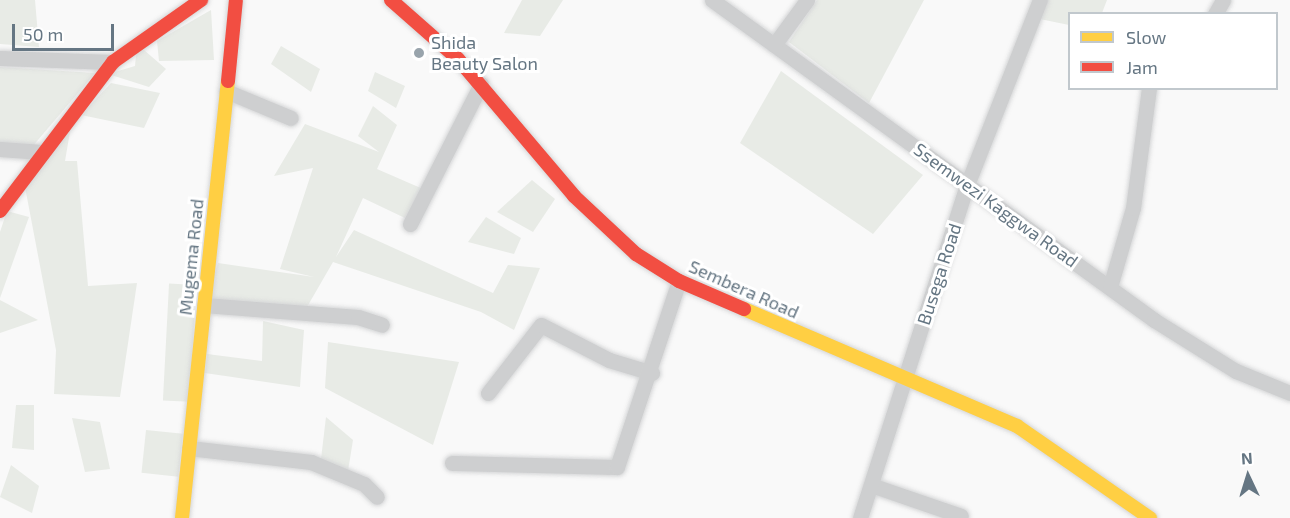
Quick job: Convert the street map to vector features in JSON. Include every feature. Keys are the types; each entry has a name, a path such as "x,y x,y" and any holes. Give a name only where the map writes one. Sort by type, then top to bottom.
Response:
{"street":[{"path":"0,211 42,152 112,62 201,0"},
{"name":"Mugema Road","path":"182,518 236,0"},
{"name":"Sembera Road","path":"391,0 428,29 481,84 602,224 679,281 1017,426 1142,515"},
{"name":"Ssemwezi Kaggwa Road","path":"712,0 1192,346 1290,393"},
{"path":"774,45 807,0"},
{"name":"Busega Road","path":"860,518 967,185 1040,0"},
{"path":"0,58 112,62"},
{"path":"410,224 481,84"},
{"path":"1110,286 1133,208 1149,90"},
{"path":"226,91 291,118"},
{"path":"0,148 42,152"},
{"path":"452,464 617,466 652,373 679,281"},
{"path":"204,305 358,317 382,325"},
{"path":"488,393 541,325 609,360 652,373"},
{"path":"189,448 311,462 364,484 377,497"},
{"path":"871,485 962,516"}],"shaded area":[{"path":"0,0 35,0 39,47 0,44"},
{"path":"522,0 563,0 540,36 504,33"},
{"path":"817,0 924,0 869,103 789,42"},
{"path":"1042,0 1107,0 1102,12 1068,12 1068,25 1035,18"},
{"path":"211,10 214,60 159,61 157,41"},
{"path":"137,44 166,69 149,87 108,74 135,66"},
{"path":"281,46 320,69 311,92 271,64"},
{"path":"0,67 95,73 32,147 0,144"},
{"path":"781,71 923,175 873,234 740,143"},
{"path":"375,72 405,86 396,108 368,91"},
{"path":"111,83 160,93 144,128 81,115"},
{"path":"373,106 397,125 377,169 423,189 405,218 363,198 336,257 354,230 493,293 508,265 540,268 514,330 481,312 333,262 307,307 206,299 218,263 314,277 280,269 313,168 274,176 305,124 379,152 358,136"},
{"path":"71,126 65,161 77,161 88,286 137,283 120,397 54,394 56,350 25,187"},
{"path":"532,180 555,199 533,232 497,212"},
{"path":"7,211 29,217 0,298 0,232"},
{"path":"486,217 521,238 514,254 468,242"},
{"path":"169,284 196,285 190,402 163,400"},
{"path":"0,300 38,320 0,333"},
{"path":"263,321 304,330 300,387 205,373 207,354 262,361"},
{"path":"328,342 459,362 433,445 325,388"},
{"path":"16,405 34,405 34,450 12,448"},
{"path":"326,417 353,440 348,471 321,459"},
{"path":"72,418 100,422 110,469 85,472"},
{"path":"146,430 183,434 178,477 142,473"},
{"path":"11,465 39,486 32,513 0,497"}],"traffic: slow":[{"path":"182,518 228,81"},
{"path":"744,309 1017,426 1150,518"}],"traffic: jam":[{"path":"0,211 113,62 201,0"},
{"path":"228,81 236,0"},
{"path":"391,0 458,59 574,196 636,254 679,281 744,309"}],"place":[{"name":"Shida Beauty Salon","path":"419,53"}]}
